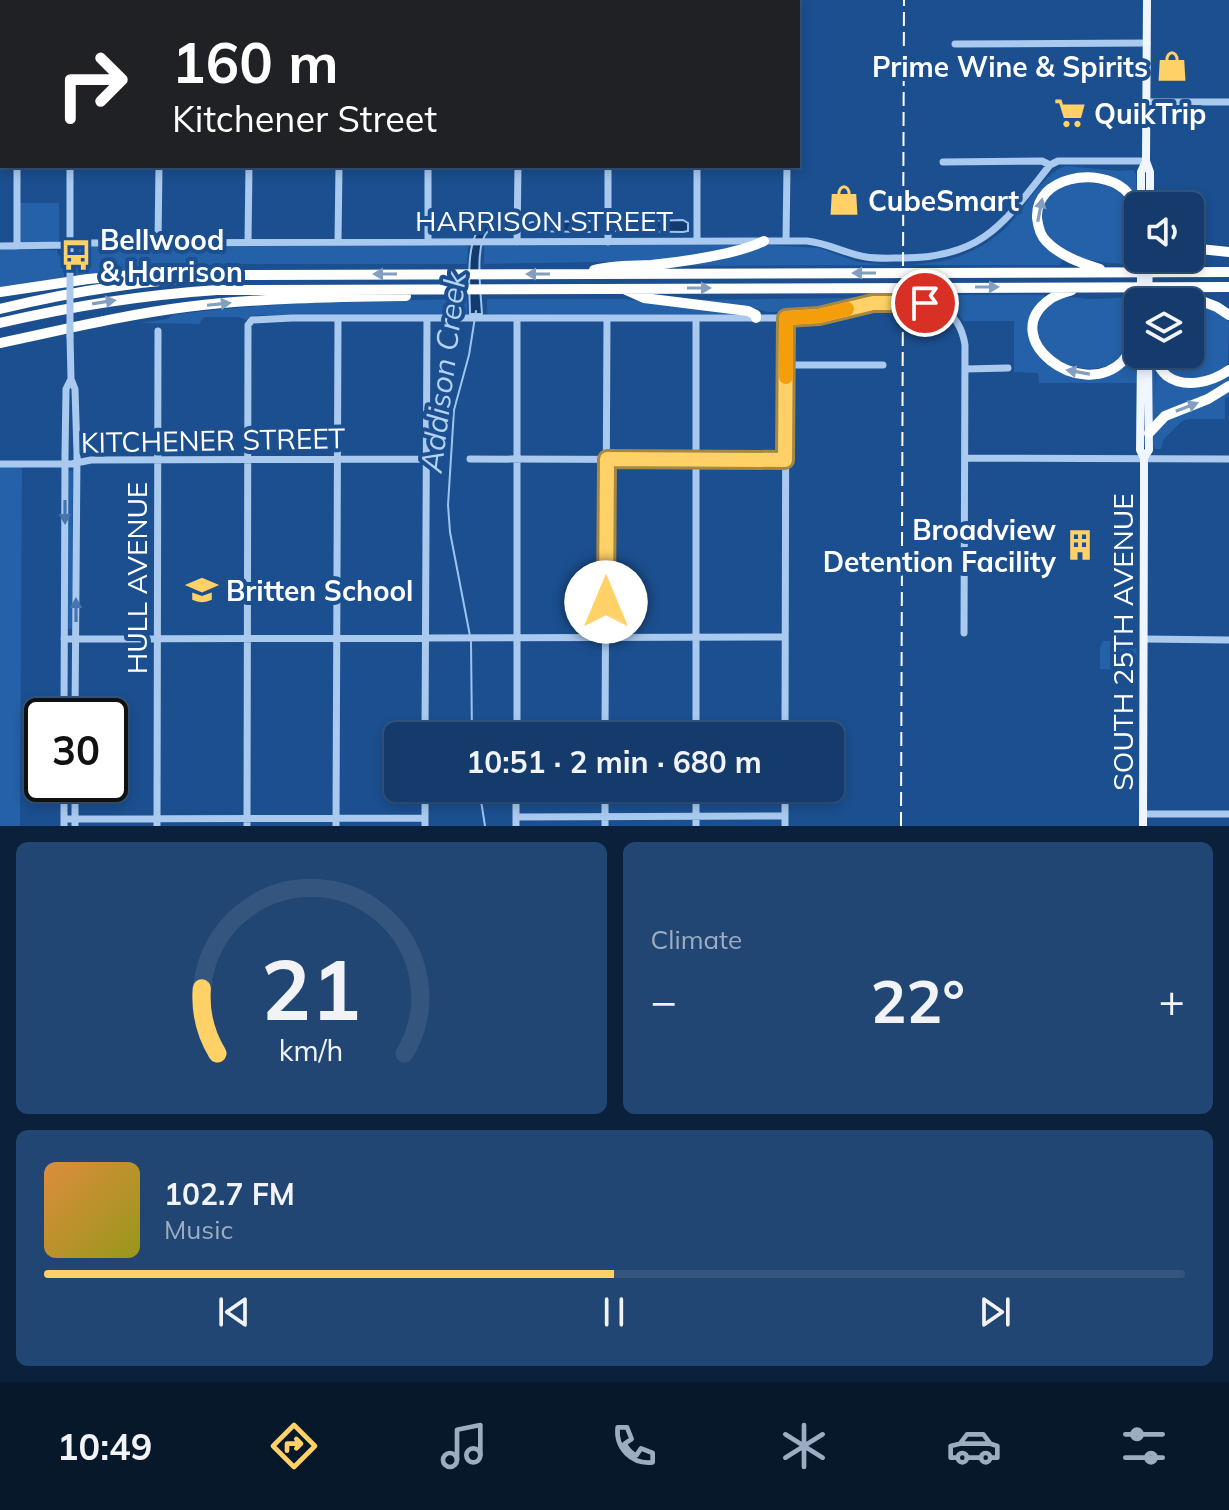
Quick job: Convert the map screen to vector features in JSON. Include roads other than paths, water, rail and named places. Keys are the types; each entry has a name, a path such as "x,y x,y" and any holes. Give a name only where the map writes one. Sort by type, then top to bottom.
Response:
{"highway":[{"path":"1110,273 1066,256 1046,241 1037,222 1038,206 1051,188 1076,178 1110,182 1127,192"},
{"path":"579,274 607,267 688,259 747,248 764,241"},
{"path":"1204,249 1229,252"},
{"path":"0,309 73,292 180,278 234,275 1229,272"},
{"path":"0,292 138,274 154,273 180,278"},
{"path":"1080,287 1048,300 1036,315 1033,328 1039,350 1051,362 1079,373 1099,374 1124,359"},
{"path":"1165,287 1217,307 1229,315"},
{"path":"0,323 82,305 217,290 1229,287"},
{"path":"621,288 644,298 748,311 756,318"},
{"path":"0,343 184,308 240,301 408,295 427,289"},
{"path":"1160,368 1177,381 1187,383 1219,377 1229,370"},
{"path":"1149,433 1165,416 1208,399 1229,386"}],"main road":[{"path":"1147,0 1146,161 1150,172 1150,192"},
{"path":"1140,192 1141,172 1146,161"},
{"name":"SOUTH 25TH AVENUE","path":"1141,368 1140,450 1144,458 1143,826"},
{"name":"SOUTH 25TH AVENUE","path":"1144,458 1149,450 1150,368"}],"street":[{"path":"955,44 1147,43"},
{"path":"1147,102 1229,102"},
{"path":"943,162 1042,161 1050,165 1058,161 1146,161"},
{"name":"HARRISON STREET","path":"0,246 81,243 786,241 817,242 868,258 923,258 955,252 974,244 1002,224 1050,165"},
{"path":"17,168 17,246"},
{"path":"70,168 71,379 75,389 77,463 75,698"},
{"path":"158,243 159,168"},
{"path":"248,242 249,168"},
{"path":"338,242 339,168"},
{"path":"428,168 428,242"},
{"path":"517,242 518,168"},
{"path":"608,168 608,242"},
{"path":"697,168 697,241"},
{"path":"786,241 787,168"},
{"path":"247,822 248,325 256,319 786,318 819,316 873,303 931,304 950,314 964,339 964,633"},
{"path":"336,822 338,318"},
{"path":"517,318 517,722"},
{"path":"605,722 607,318"},
{"path":"696,318 696,722"},
{"path":"785,722 786,318"},
{"path":"425,722 427,319"},
{"name":"HULL AVENUE","path":"157,822 158,331"},
{"path":"786,365 883,365"},
{"path":"966,369 1008,368"},
{"path":"64,698 66,389 71,379"},
{"path":"965,458 1229,459"},
{"name":"KITCHENER STREET","path":"0,464 158,459 426,459"},
{"path":"470,459 785,460"},
{"path":"64,639 785,637"},
{"path":"1144,639 1229,640"},
{"path":"605,802 605,826"},
{"path":"696,802 696,826"},
{"path":"785,802 785,826"},
{"path":"1143,814 1229,814"},
{"path":"516,822 605,817 785,816"},
{"path":"64,822 425,822"}],"waterway":[{"name":"Addison Creek","path":"470,636 450,532 448,505 454,410 469,355 476,311"},
{"name":"Addison Creek","path":"471,642 472,722"},
{"name":"Addison Creek","path":"481,802 485,826"}],"railway":[{"path":"901,826 904,0"}],"place":[{"name":"Prime Wine & Spirits","path":"1172,66"},
{"name":"QuikTrip","path":"1070,113"},
{"name":"CubeSmart","path":"844,200"},
{"name":"Bellwood & Harrison","path":"76,255"},
{"name":"Broadview Detention Facility","path":"1080,545"},
{"name":"Britten School","path":"202,590"}]}
